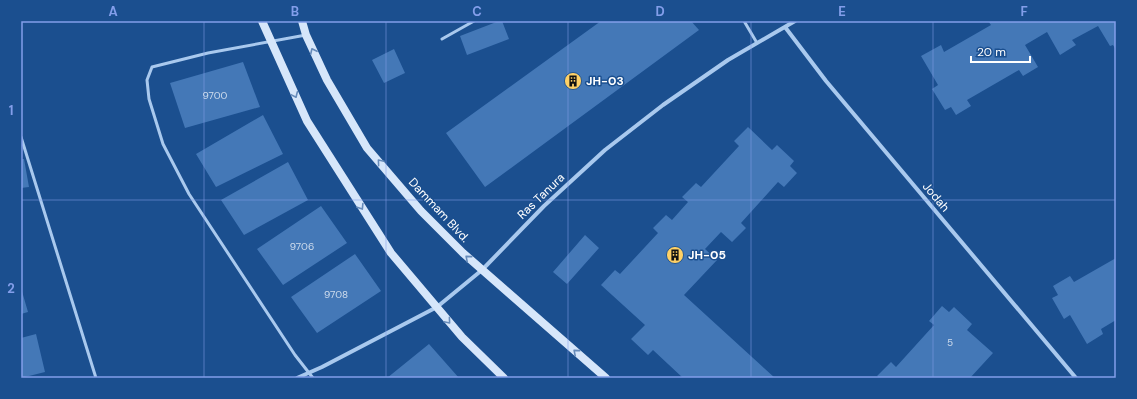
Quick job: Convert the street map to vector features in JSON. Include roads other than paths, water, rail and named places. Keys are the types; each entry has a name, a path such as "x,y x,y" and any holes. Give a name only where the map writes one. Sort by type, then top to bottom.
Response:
{"main road":[{"path":"262,21 306,121 391,253 462,337 504,378"},
{"name":"Dammam Blvd.","path":"302,21 306,35 327,80 367,148 421,211 463,253 606,378"}],"street":[{"name":"Ras Tanura","path":"297,378 437,307 482,270 544,206 605,150 663,105 728,60 795,21"},
{"name":"Jodah","path":"785,27 826,81 1076,378"}],"lane":[{"path":"442,39 474,21"},
{"path":"744,21 756,43"},
{"path":"306,35 208,53 152,67 146,80 149,99 162,144 189,194 295,355 313,378"},
{"path":"21,137 96,378"}],"place":[{"name":"JH-03","path":"573,81"},
{"name":"JH-05","path":"675,255"}]}
